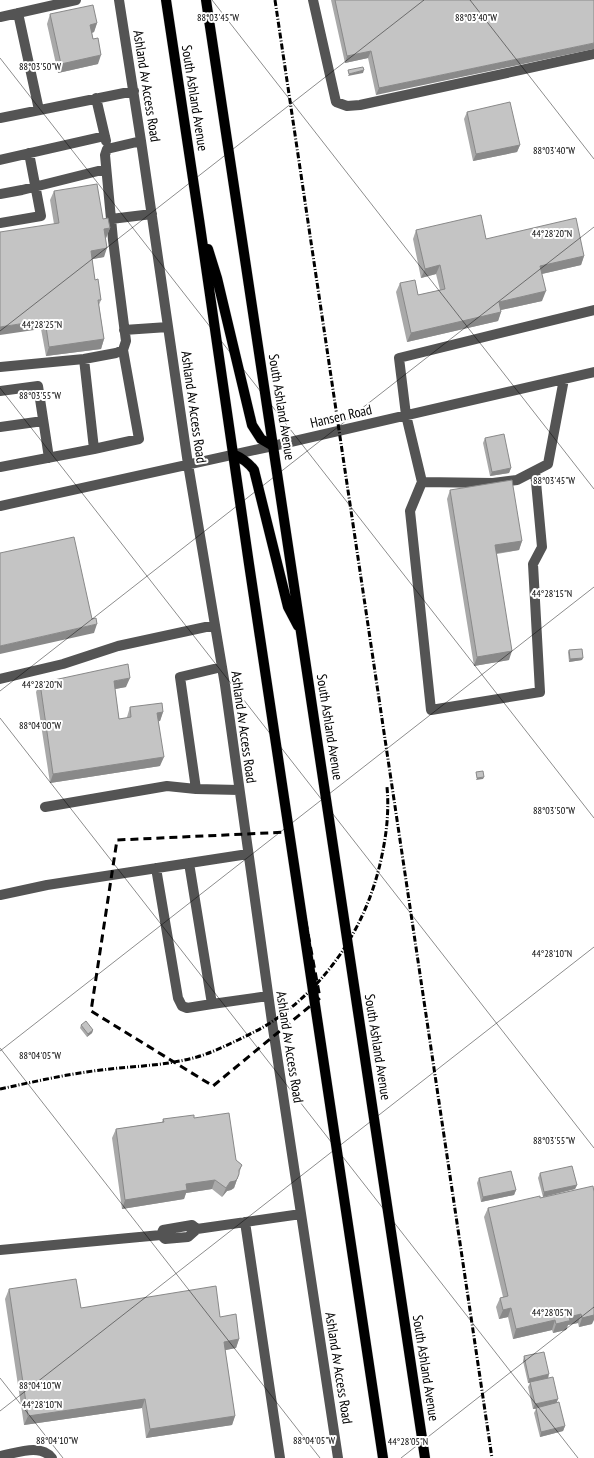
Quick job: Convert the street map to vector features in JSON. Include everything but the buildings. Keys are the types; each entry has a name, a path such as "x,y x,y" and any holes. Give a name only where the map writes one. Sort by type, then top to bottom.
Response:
{"main road":[{"name":"South Ashland Avenue","path":"166,0 383,1458"},
{"name":"South Ashland Avenue","path":"206,0 425,1458"},
{"path":"199,218 217,278 252,425 261,439 273,446"},
{"path":"233,454 243,459 254,470 288,607 302,634"}],"street":[{"path":"0,17 76,0"},
{"name":"Ashland Av Access Road","path":"119,0 134,91 188,464 222,667 268,996 338,1458"},
{"path":"313,0 336,102 347,106 360,105 594,54"},
{"path":"18,13 39,110"},
{"path":"0,118 134,91"},
{"path":"0,467 139,439 123,350 126,342 111,220 105,155 107,149 96,98"},
{"path":"0,160 104,136"},
{"path":"107,149 141,142"},
{"path":"0,223 42,216 29,153"},
{"path":"0,194 106,169"},
{"path":"111,220 152,214"},
{"path":"535,471 542,548 533,564 540,692 431,710 410,511 422,482 406,415 399,358 594,310"},
{"path":"124,330 168,327"},
{"path":"0,367 84,359 116,353 123,350"},
{"path":"84,359 94,449"},
{"name":"Hansen Road","path":"0,506 273,446 594,372"},
{"path":"422,482 493,482 517,480 548,464 564,378"},
{"path":"0,391 38,386 49,458"},
{"path":"0,427 43,421"},
{"path":"0,679 63,664 118,646 215,625"},
{"path":"196,789 180,677 222,667"},
{"path":"45,807 167,786 196,789 239,790"},
{"path":"0,895 47,885 248,854"},
{"path":"189,863 212,1004"},
{"path":"156,868 178,998 182,1006 187,1008 268,996"},
{"path":"0,1250 161,1235 163,1230 176,1227 192,1225 197,1229 301,1214"},
{"path":"245,1222 280,1458"},
{"path":"0,1456 38,1449 48,1453 52,1458"}],"highlighted area":[{"path":"289,832 320,998 213,1086 91,1011 117,840"}],"railway":[{"path":"275,0 492,1458"},
{"path":"0,1089 50,1078 101,1070 161,1064 197,1057 207,1054 261,1029 294,1005 330,968 345,947 369,901 377,876 387,827 387,787"}]}
